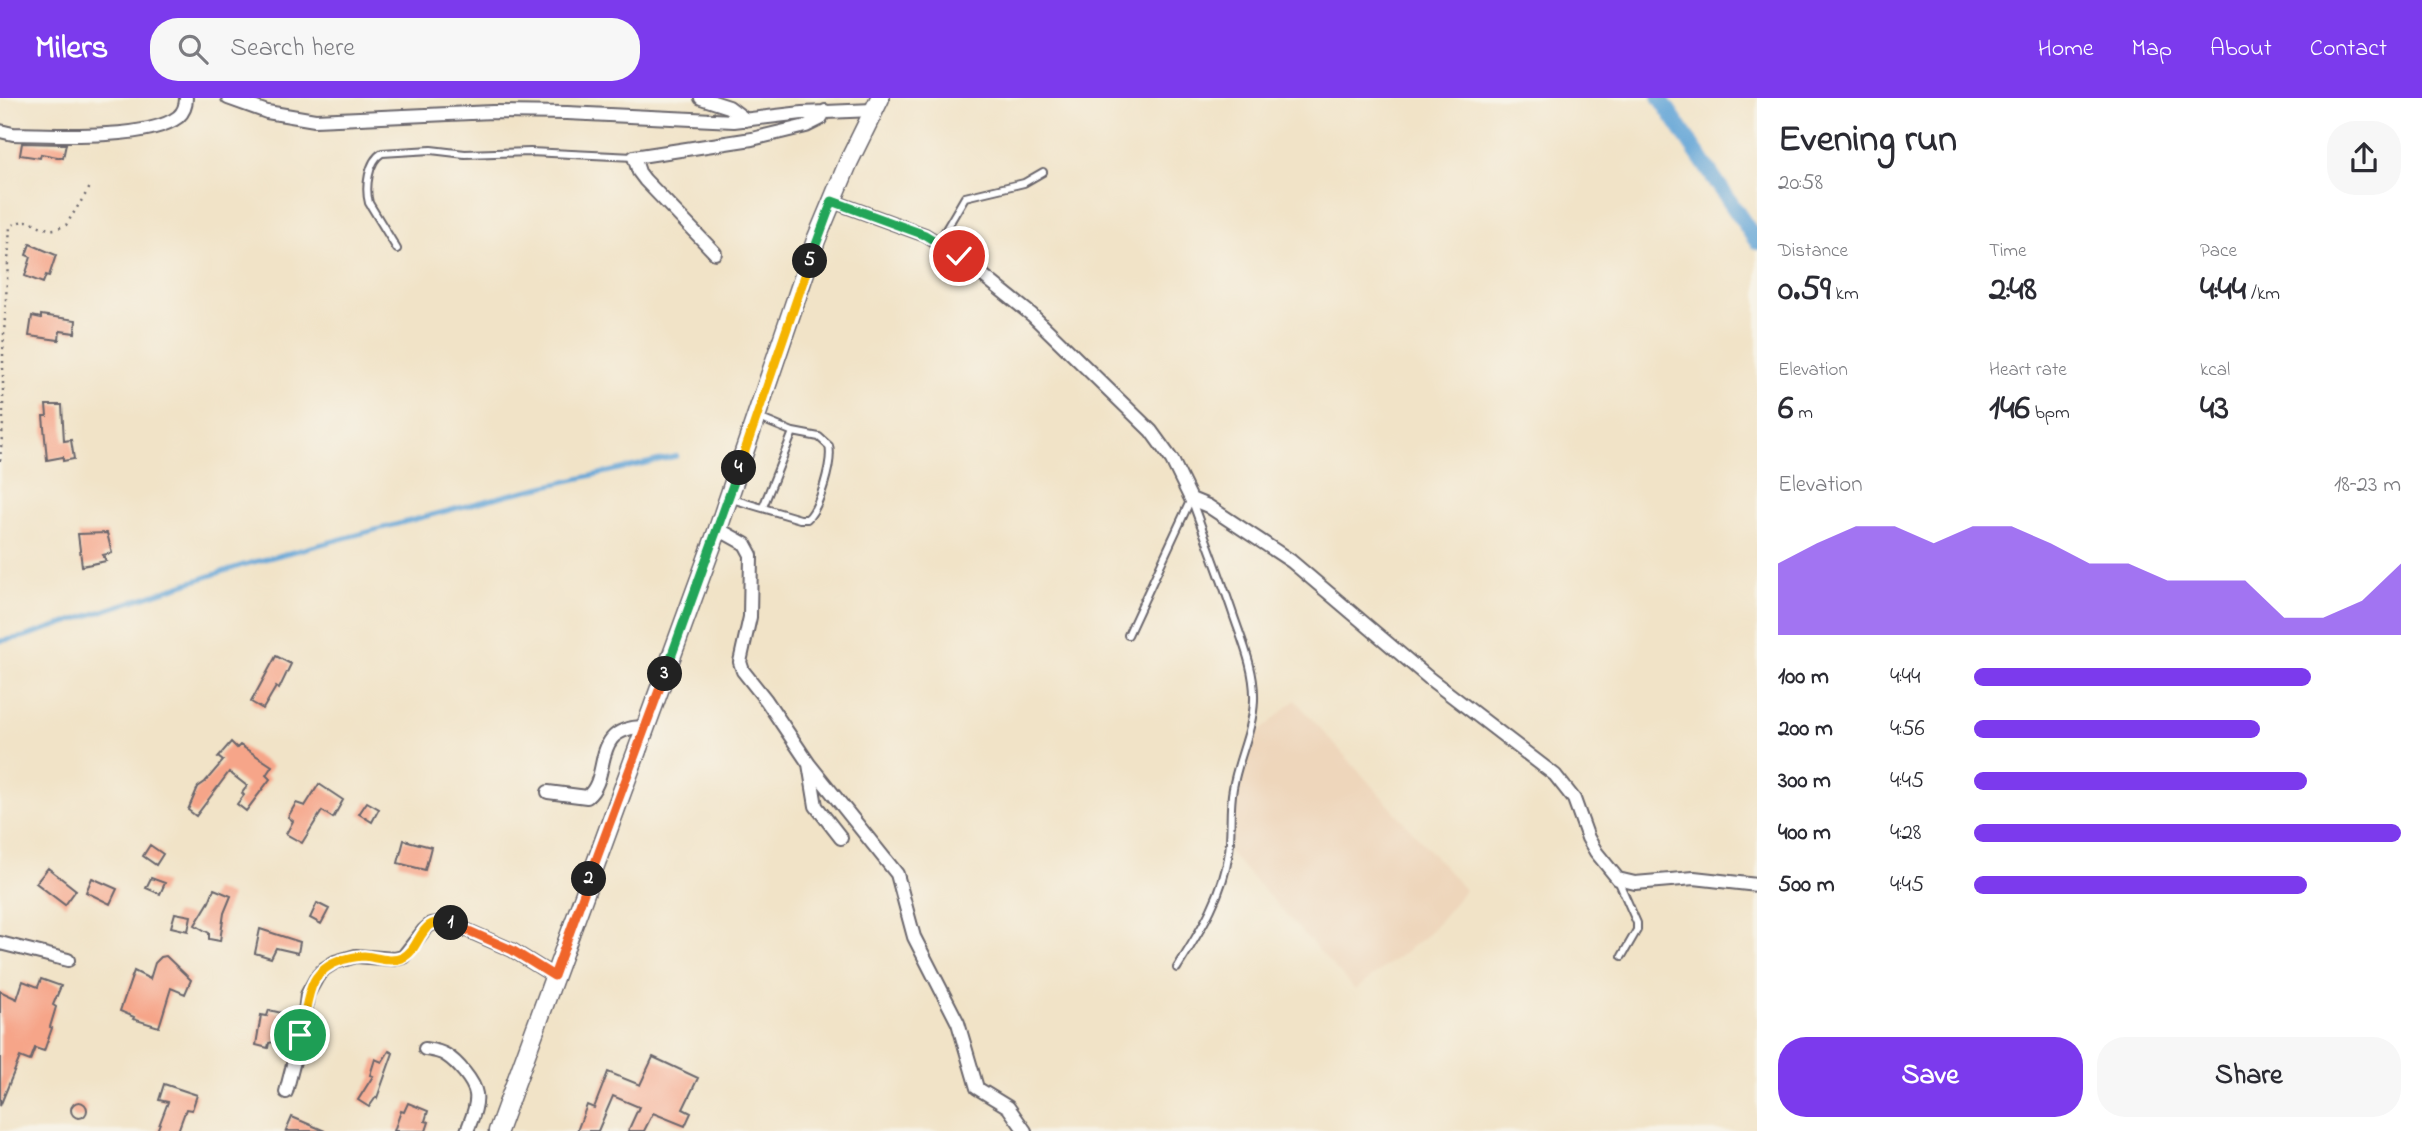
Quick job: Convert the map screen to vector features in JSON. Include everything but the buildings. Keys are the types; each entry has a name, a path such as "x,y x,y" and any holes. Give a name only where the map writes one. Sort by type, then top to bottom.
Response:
{"street":[{"path":"0,131 13,134 106,135 160,126 179,117 186,98"},
{"path":"228,98 267,112 315,120 494,113 746,120 876,104"},
{"path":"701,98 729,107 746,120"},
{"path":"498,1131 718,529 817,240 876,104"},
{"path":"715,253 645,180 634,157 752,139 806,127 820,119 825,111"},
{"path":"832,201 925,235 959,256 1032,315 1150,431 1172,460 1191,499 1208,506 1291,561 1430,679 1555,775 1574,799 1596,852 1618,879 1635,883 1693,878 1757,885"},
{"path":"718,529 745,544 751,555 750,617 740,662 743,671 809,764 897,874 914,937 958,1023 977,1088 1008,1107 1025,1131"},
{"path":"548,792 587,797 595,788 606,749 612,740 625,729 645,727"},
{"path":"809,764 816,806 841,838"},
{"path":"286,1092 304,1022 307,995 317,977 335,962 356,956 394,960 403,957 431,924 448,922 512,950 554,976"},
{"path":"0,943 68,960"},
{"path":"425,1049 447,1055 474,1088 477,1096 467,1131"}],"lane":[{"path":"397,249 367,197 371,165 375,157 382,153 431,150 465,154 530,152 634,157"},
{"path":"938,243 965,197 1024,183 1043,172"},
{"path":"729,498 807,519 813,515 817,505 830,460 829,446 819,437 793,432 757,417"},
{"path":"763,507 793,432"},
{"path":"1128,635 1191,499"},
{"path":"1177,968 1207,920 1226,870 1230,849 1233,785 1249,733 1254,700 1252,676 1244,645 1191,499"},
{"path":"1618,879 1637,923 1637,930 1622,956"}],"path":[{"path":"0,461 10,226 34,221 48,229 66,225 92,184"}],"shaded area":[{"path":"1295,700 1465,890 1428,934 1355,990 1225,848 1237,796 1256,735"}],"waterway":[{"path":"1660,98 1757,242"},
{"path":"0,641 23,637 243,565 507,495 677,456"}],"route":[{"path":"300,1035 307,995 324,969 335,962 356,956 394,960 403,957 431,924 448,922 482,936 512,950 554,976 718,529 832,201 925,235 959,256"}]}
